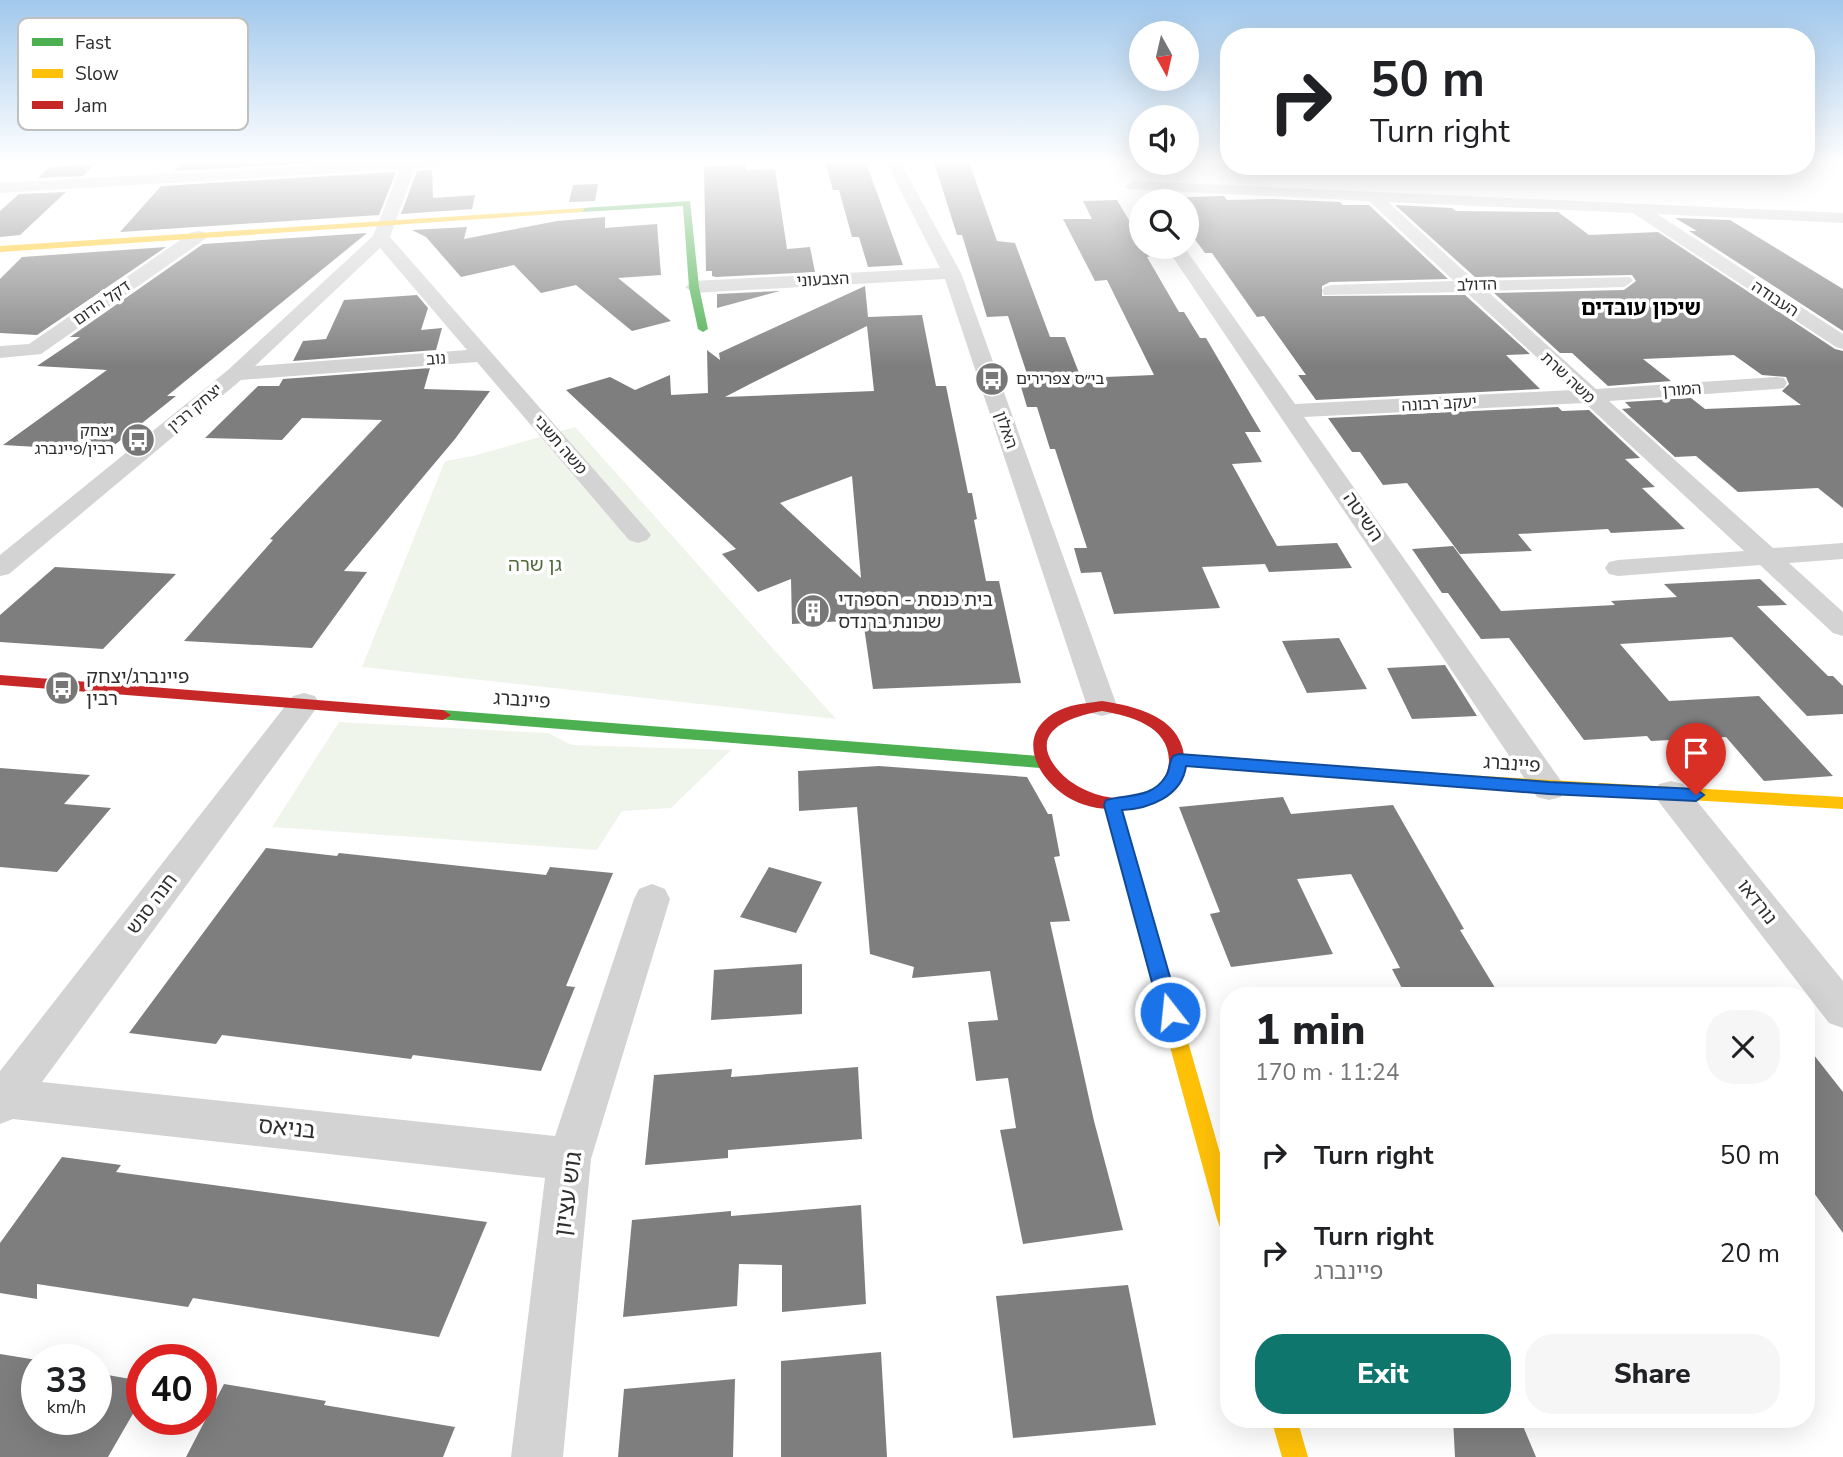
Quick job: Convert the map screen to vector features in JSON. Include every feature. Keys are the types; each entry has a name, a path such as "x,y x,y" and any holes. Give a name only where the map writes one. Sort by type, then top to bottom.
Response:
{"street":[{"path":"0,249 198,236 395,230"},
{"path":"689,230 694,287 703,329"},
{"name":"האלון","path":"929,230 952,273 1102,706"},
{"name":"משה שרת","path":"1409,230 1843,627"},
{"name":"העבודה","path":"1671,230 1843,343"},
{"name":"נוב","path":"384,231 483,355"},
{"name":"יצחק רבין","path":"0,568 235,374 384,231"},
{"name":"דקל הדום","path":"0,352 34,350 198,236"},
{"name":"השיטה","path":"1183,259 1549,788"},
{"name":"הצבעוני","path":"694,287 952,273"},
{"name":"הדולב","path":"1331,290 1624,281"},
{"name":"נוב","path":"235,374 483,355"},
{"name":"משה תשבי","path":"483,355 638,535"},
{"name":"המורן","path":"1588,396 1776,383"},
{"name":"יעקב רבונה","path":"1290,411 1588,396"},
{"path":"1618,568 1843,551"},
{"name":"פיינברג","path":"0,680 1040,762"},
{"name":"חנה סנש","path":"2,1101 303,704"},
{"path":"1102,706 1145,716 1163,728 1174,743 1179,760 1177,774 1167,787 1153,797 1112,805 1088,801 1066,791 1050,778 1040,762 1038,747 1042,734 1052,722 1066,713 1102,706"},
{"name":"פיינברג","path":"1179,760 1549,788 1843,803"},
{"name":"נורדאו","path":"1671,793 1843,1011"},
{"path":"1112,805 1220,1190"},
{"name":"גוש עציון","path":"537,1457 569,1159 652,899"},
{"name":"בניאס","path":"2,1101 569,1159"},
{"path":"1287,1428 1295,1457"}],"green space":[{"name":"גן שרה","path":"575,427 836,719 362,667 445,461 473,456"},
{"path":"339,722 548,733 572,745 731,750 671,808 622,811 597,850 272,827"}],"building":[{"path":"0,230 25,230 20,235 0,237"},
{"path":"412,230 466,230 464,239 511,230 657,230 661,275 618,278 671,321 632,331 576,285 541,293 514,265 461,277 426,237"},
{"path":"705,230 784,230 787,249 810,247 815,272 716,277 712,276 712,271 706,271"},
{"path":"850,230 890,230 903,265 868,267 859,237 852,237"},
{"path":"955,230 993,230 997,241 1015,243 1050,337 1065,337 1081,378 1154,375 1107,280 1095,281 1069,230 1129,230 1129,259 1148,259 1179,312 1184,312 1200,338 1206,338 1261,432 1245,432 1262,462 1232,464 1277,546 1337,543 1352,568 1269,572 1265,564 1202,567 1220,608 1114,614 1101,572 1081,573 1074,548 1087,548 1055,449 1050,449 1037,407 1027,407 1019,380 1029,380 1008,316 987,317 962,235 957,235"},
{"path":"1199,230 1396,230 1448,279 1330,282 1322,286 1322,296 1465,295 1530,354 1506,355 1540,389 1316,400 1298,375 1306,375 1264,316 1257,317 1212,253 1205,253 1199,245"},
{"path":"1423,230 1582,230 1589,235 1658,232 1835,349 1843,351 1843,508 1818,488 1738,492 1696,456 1675,457 1622,409 1631,408 1625,402 1691,398 1705,409 1801,405 1782,391 1789,384 1786,377 1762,375 1734,355 1643,359 1671,381 1608,386 1572,353 1560,353 1494,293 1624,290 1636,281 1632,275 1476,278"},
{"path":"1746,230 1843,289 1843,331 1689,231"},
{"path":"367,233 167,396 176,396 107,451 3,445 107,370 37,366 80,337 70,337 203,244"},
{"path":"166,247 37,335 0,333 0,279 22,257"},
{"path":"865,286 868,317 922,315 936,386 946,386 968,493 972,493 977,519 974,520 986,581 999,581 1021,683 873,689 863,620 792,624 791,579 758,592 722,554 736,549 566,390 610,377 635,390 670,375 671,395 708,393 707,350 720,360 719,353","holes":["867,326 874,391 725,397 750,384","852,476 861,578 780,503"]},
{"path":"780,291 717,308 717,294"},
{"path":"417,295 428,308 421,330 442,328 436,350 293,361 303,341 326,339 344,300"},
{"path":"430,368 424,389 490,391 455,439 344,571 367,572 312,648 184,641 273,540 270,539 382,420 302,418 282,440 205,438 258,386 279,386 283,379"},
{"path":"1558,407 1562,411 1589,410 1640,458 1625,459 1655,487 1642,488 1685,529 1611,533 1608,529 1518,534 1532,551 1460,554 1407,483 1383,485 1360,452 1352,452 1328,418"},
{"path":"1453,546 1501,611 1615,605 1611,601 1677,597 1664,584 1760,579 1787,605 1757,606 1828,676 1833,676 1843,686 1843,714 1807,716 1732,637 1620,644 1669,701 1759,696 1833,776 1764,781 1726,737 1651,741 1647,736 1584,740 1509,638 1481,639 1448,593 1442,593 1412,549"},
{"path":"55,567 176,574 103,649 0,642 0,615"},
{"path":"1339,638 1367,689 1307,693 1282,641"},
{"path":"1445,665 1477,716 1412,719 1387,668"},
{"path":"879,766 1027,777 1048,814 1052,814 1060,856 1054,857 1070,921 1050,922 1094,1121 1123,1230 1023,1244 1000,1130 1016,1128 1008,1078 976,1081 968,1022 998,1020 990,971 912,978 914,967 870,954 857,807 799,811 798,771"},
{"path":"0,768 90,775 64,804 111,808 57,872 0,867"},
{"path":"1283,797 1291,814 1393,805 1464,929 1460,930 1495,987 1401,987 1392,969 1400,968 1351,874 1297,879 1333,954 1231,967 1210,914 1220,912 1179,807"},
{"path":"266,848 546,875 550,867 613,873 566,986 575,987 541,1071 413,1055 411,1059 222,1035 216,1044 129,1033"},
{"path":"769,867 822,882 796,933 740,917"},
{"path":"802,964 802,1014 711,1020 714,970"},
{"path":"1815,1056 1843,1092 1843,1233 1815,1194"},
{"path":"858,1067 862,1139 728,1150 728,1158 645,1165 654,1075 732,1069 731,1077"},
{"path":"62,1157 121,1165 116,1172 487,1222 439,1337 193,1298 188,1307 37,1284 37,1299 0,1293 0,1243"},
{"path":"861,1205 866,1304 782,1312 782,1265 739,1264 737,1306 623,1317 632,1220 731,1211 731,1216"},
{"path":"1128,1285 1156,1425 1013,1438 996,1296"},
{"path":"881,1352 887,1457 781,1457 781,1361"},
{"path":"0,1354 21,1357 21,1435 112,1435 112,1376 126,1378 126,1426 108,1457 0,1457"},
{"path":"735,1379 733,1457 618,1457 624,1389"},
{"path":"224,1384 326,1401 324,1405 455,1427 443,1457 186,1457 197,1435 217,1435 217,1397"},
{"path":"1453,1428 1524,1428 1536,1457 1455,1457"}],"traffic: fast":[{"path":"689,230 694,287 703,329"},
{"path":"443,715 1040,762"}],"traffic: slow":[{"path":"0,249 284,230"},
{"path":"1449,780 1843,803"},
{"path":"1112,805 1220,1190"},
{"path":"1287,1428 1295,1457"}],"traffic: jam":[{"path":"0,680 443,715"},
{"path":"1102,706 1151,720 1170,737 1175,748 1177,766 1172,779 1160,793 1129,802 1093,801 1069,790 1049,770 1042,758 1042,734 1069,712 1102,706"},
{"path":"1179,760 1449,780"}],"place":[{"name":"בי״ס צפרירים","path":"992,379"},
{"name":"יצחק רבין/פיינברג","path":"138,440"},
{"name":"בית כנסת - הספרדי שכונת ברנדס","path":"813,611"},
{"name":"פיינברג/יצחק רבין","path":"62,688"}],"district":[{"name":"שיכון עובדים","path":"1641,308"}],"route":[{"path":"1170,1012 1112,805 1153,797 1167,787 1177,774 1179,760 1549,788 1696,795"}]}
